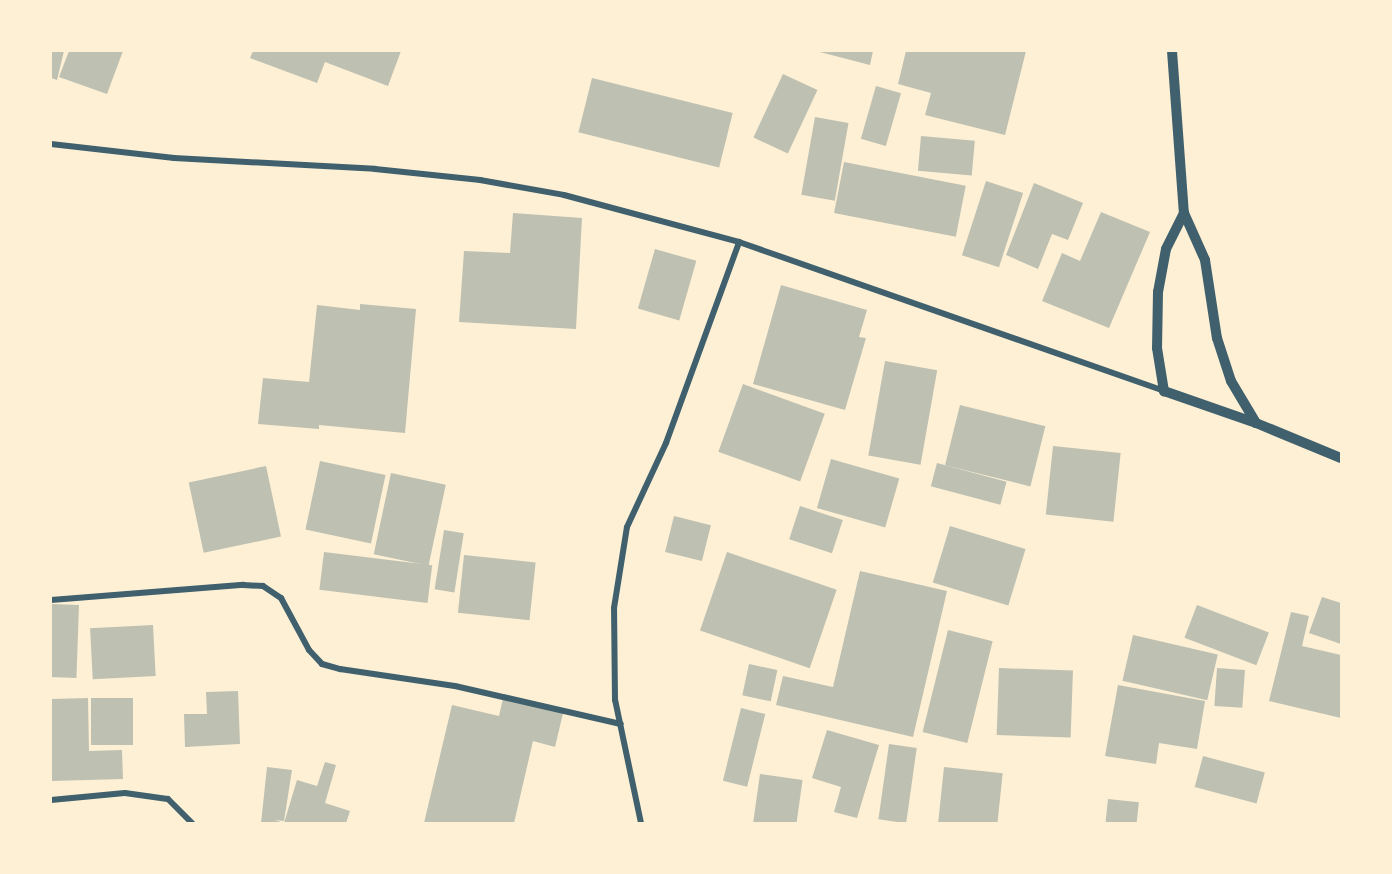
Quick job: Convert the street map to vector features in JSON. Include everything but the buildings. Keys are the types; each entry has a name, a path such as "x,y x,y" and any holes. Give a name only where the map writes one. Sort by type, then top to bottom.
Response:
{"street":[{"path":"1172,51 1184,213 1205,260 1217,338 1231,381 1256,423"},
{"path":"51,144 174,158 375,169 480,180 564,195 739,242 1256,423 1341,458"},
{"path":"1164,391 1157,348 1158,292 1166,249 1184,213"},
{"path":"641,823 615,700 614,608 627,527 666,444 739,242"},
{"path":"51,600 243,585 262,586 281,598 309,650 322,664 340,669 455,686 621,724"},
{"path":"51,800 125,793 157,798 168,800 192,823"}]}
